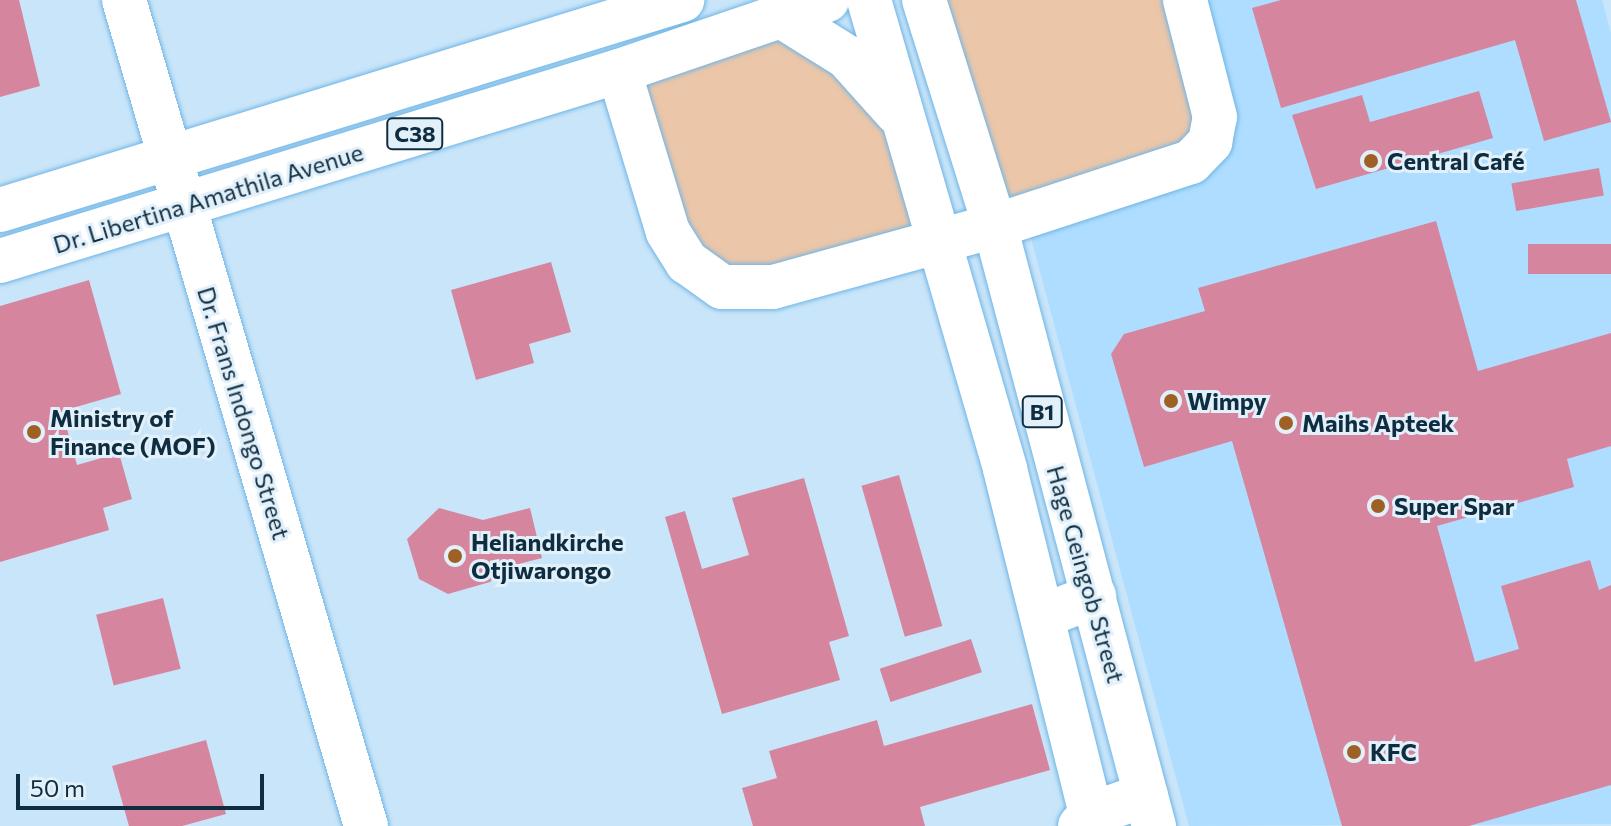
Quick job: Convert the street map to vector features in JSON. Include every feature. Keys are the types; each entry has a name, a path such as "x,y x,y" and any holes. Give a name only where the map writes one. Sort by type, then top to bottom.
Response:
{"main road":[{"name":"Dr. Frans Indongo Street","path":"124,0 168,162 366,826"},
{"name":"Dr. Libertina Amathila Avenue","path":"0,210 168,162 615,10 682,0"},
{"name":"Dr. Libertina Amathila Avenue","path":"0,261 619,71 778,14 827,0"},
{"name":"Hage Geingob Street","path":"869,0 1005,469 1043,616 1088,822"},
{"name":"Hage Geingob Street","path":"924,0 995,226 1053,457 1094,596 1150,811"},
{"path":"619,71 668,232 687,262 722,287 773,287 995,226 1191,162 1210,142 1215,117 1185,0"},
{"path":"778,14 847,57 908,127"},
{"path":"1005,469 1053,457"},
{"path":"1043,616 1094,596"},
{"path":"1088,822 1150,811"}],"shaded area":[{"path":"924,0 1185,0 1210,142 995,226"},
{"path":"1185,0 1602,0 1611,33 1611,824 1189,826 1025,216"},
{"path":"778,14 882,93 937,241 773,287 687,262 619,71"}],"building":[{"path":"0,0 19,0 40,86 0,97"},
{"path":"1281,0 1576,0 1611,122 1544,141 1515,40 1281,108 1252,8"},
{"path":"1479,91 1493,138 1316,189 1292,115 1362,95 1370,122"},
{"path":"1599,168 1604,196 1516,211 1511,183"},
{"name":"Super Spar","path":"1436,221 1478,371 1611,333 1611,446 1567,459 1574,487 1437,526 1475,662 1519,649 1501,586 1590,560 1599,590 1611,585 1611,785 1469,826 1342,826 1232,441 1144,467 1111,354 1124,334 1205,311 1198,288"},
{"path":"1528,244 1611,244 1611,274 1528,274"},
{"path":"551,262 571,332 529,344 534,363 476,380 451,290"},
{"name":"Ministry of Finance (MOF)","path":"89,280 121,394 62,411 77,465 119,453 132,499 103,508 109,530 0,562 0,306"},
{"path":"899,475 942,626 905,637 862,486"},
{"path":"804,478 849,636 829,642 840,680 722,714 665,517 685,511 702,569 749,555 732,498"},
{"path":"439,508 483,520 530,508 542,558 503,568 490,582 448,594 419,579 407,539"},
{"path":"163,598 181,669 114,686 96,615"},
{"path":"971,639 982,672 891,702 880,669"},
{"path":"1032,704 1050,770 920,807 925,826 753,826 742,788 777,778 769,751 877,720 884,746"},
{"path":"206,740 226,814 182,826 129,826 112,766"}],"place":[{"name":"Central Café","path":"1371,161"},
{"name":"Wimpy","path":"1171,401"},
{"name":"Maihs Apteek","path":"1286,423"},
{"name":"Ministry of Finance (MOF)","path":"34,432"},
{"name":"Super Spar","path":"1378,506"},
{"name":"Heliandkirche Otjiwarongo","path":"455,556"},
{"name":"KFC","path":"1354,752"}]}
